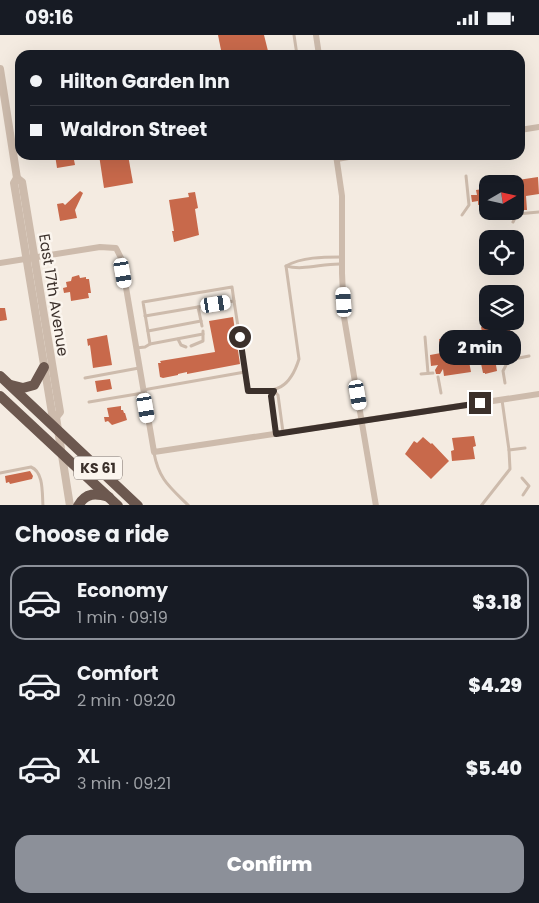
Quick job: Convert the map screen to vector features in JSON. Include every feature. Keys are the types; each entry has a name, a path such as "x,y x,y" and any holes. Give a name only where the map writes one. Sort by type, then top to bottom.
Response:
{"highway":[{"path":"9,385 23,388 34,385 44,367"},
{"name":"KS 61","path":"0,376 55,423 88,459 138,505"},
{"name":"KS 61","path":"0,396 64,459 118,505"},
{"path":"28,422 40,427 55,423"},
{"path":"64,459 76,455 88,459"},
{"path":"78,505 89,494 110,497"}],"street":[{"path":"316,35 318,50"},
{"name":"East 17th Avenue","path":"0,69 4,114 17,178 22,182 44,367 52,413 64,459 70,505"},
{"path":"525,129 539,127"},
{"path":"337,160 342,196 344,317 376,505"},
{"path":"0,263 100,247 116,248 121,259 154,452 539,394"},
{"name":"East 17th Avenue","path":"30,258 60,412 55,423"}],"lane":[{"path":"294,35 297,50"},
{"path":"462,215 470,205 466,176"},
{"path":"513,222 517,214 539,212"},
{"path":"286,266 293,262 323,257 342,257"},
{"path":"286,266 295,269 326,264 342,265"},
{"path":"280,433 271,396 274,391 290,380 296,370 299,359 286,266"},
{"path":"150,344 143,302 232,287 248,391 274,391 278,395 280,433"},
{"path":"145,316 234,301"},
{"path":"148,331 201,323 198,307"},
{"path":"136,349 203,332 203,341 191,346"},
{"path":"425,337 428,373"},
{"path":"178,339 181,345 186,347"},
{"path":"509,360 515,357 529,356"},
{"path":"504,383 503,371 506,365"},
{"path":"85,378 139,368"},
{"path":"89,402 245,372"},
{"path":"421,374 433,373"},
{"path":"438,377 441,393"},
{"path":"481,505 510,469 510,450 502,400"},
{"path":"510,450 525,448"},
{"path":"154,452 157,468 162,478 190,505"},
{"path":"0,473 31,467 35,469 40,477 43,505"},
{"path":"522,479 529,486 523,495"}],"building":[{"path":"218,35 264,35 268,50 221,50"},
{"path":"56,160 74,160 75,165 57,168"},
{"path":"100,160 129,160 133,183 104,188"},
{"path":"538,177 539,194 526,196 527,210 524,210 524,179"},
{"path":"476,190 479,190 479,205 478,201 472,202 471,195 477,195"},
{"path":"80,191 83,193 75,210 77,218 60,221 57,204 63,203 65,205"},
{"path":"195,192 198,208 195,209 199,235 174,242 169,200 189,197 188,193"},
{"path":"79,275 80,278 86,277 86,279 89,279 91,293 88,293 89,298 71,301 70,292 64,293 63,288 67,287 66,282 71,281 72,277"},
{"path":"0,308 5,308 7,320 0,321"},
{"path":"233,317 240,364 160,377 158,363 161,363 160,361 215,352 209,321"},
{"path":"482,330 510,330 513,349 506,350 506,353 501,353 506,358 506,362 496,365 497,371 483,373 480,359 478,359 477,355 468,356 471,372 444,376 443,369 440,374 436,374 435,370 438,365 431,366 430,355 441,353 439,339 482,332"},
{"path":"107,335 112,365 93,368 90,345 88,346 87,339"},
{"path":"110,379 112,389 97,392 95,381"},
{"path":"121,406 121,410 125,413 127,420 112,425 108,421 105,422 104,417 109,417 107,408"},
{"path":"474,436 476,446 473,447 475,459 452,461 451,451 454,450 452,438"},
{"path":"423,437 432,443 449,461 431,479 405,454 414,441 417,443"},
{"path":"30,471 33,476 32,479 10,484 9,482 6,483 5,476"}],"route":[{"path":"240,337 248,391 274,391 271,396 276,434 480,403"}]}
